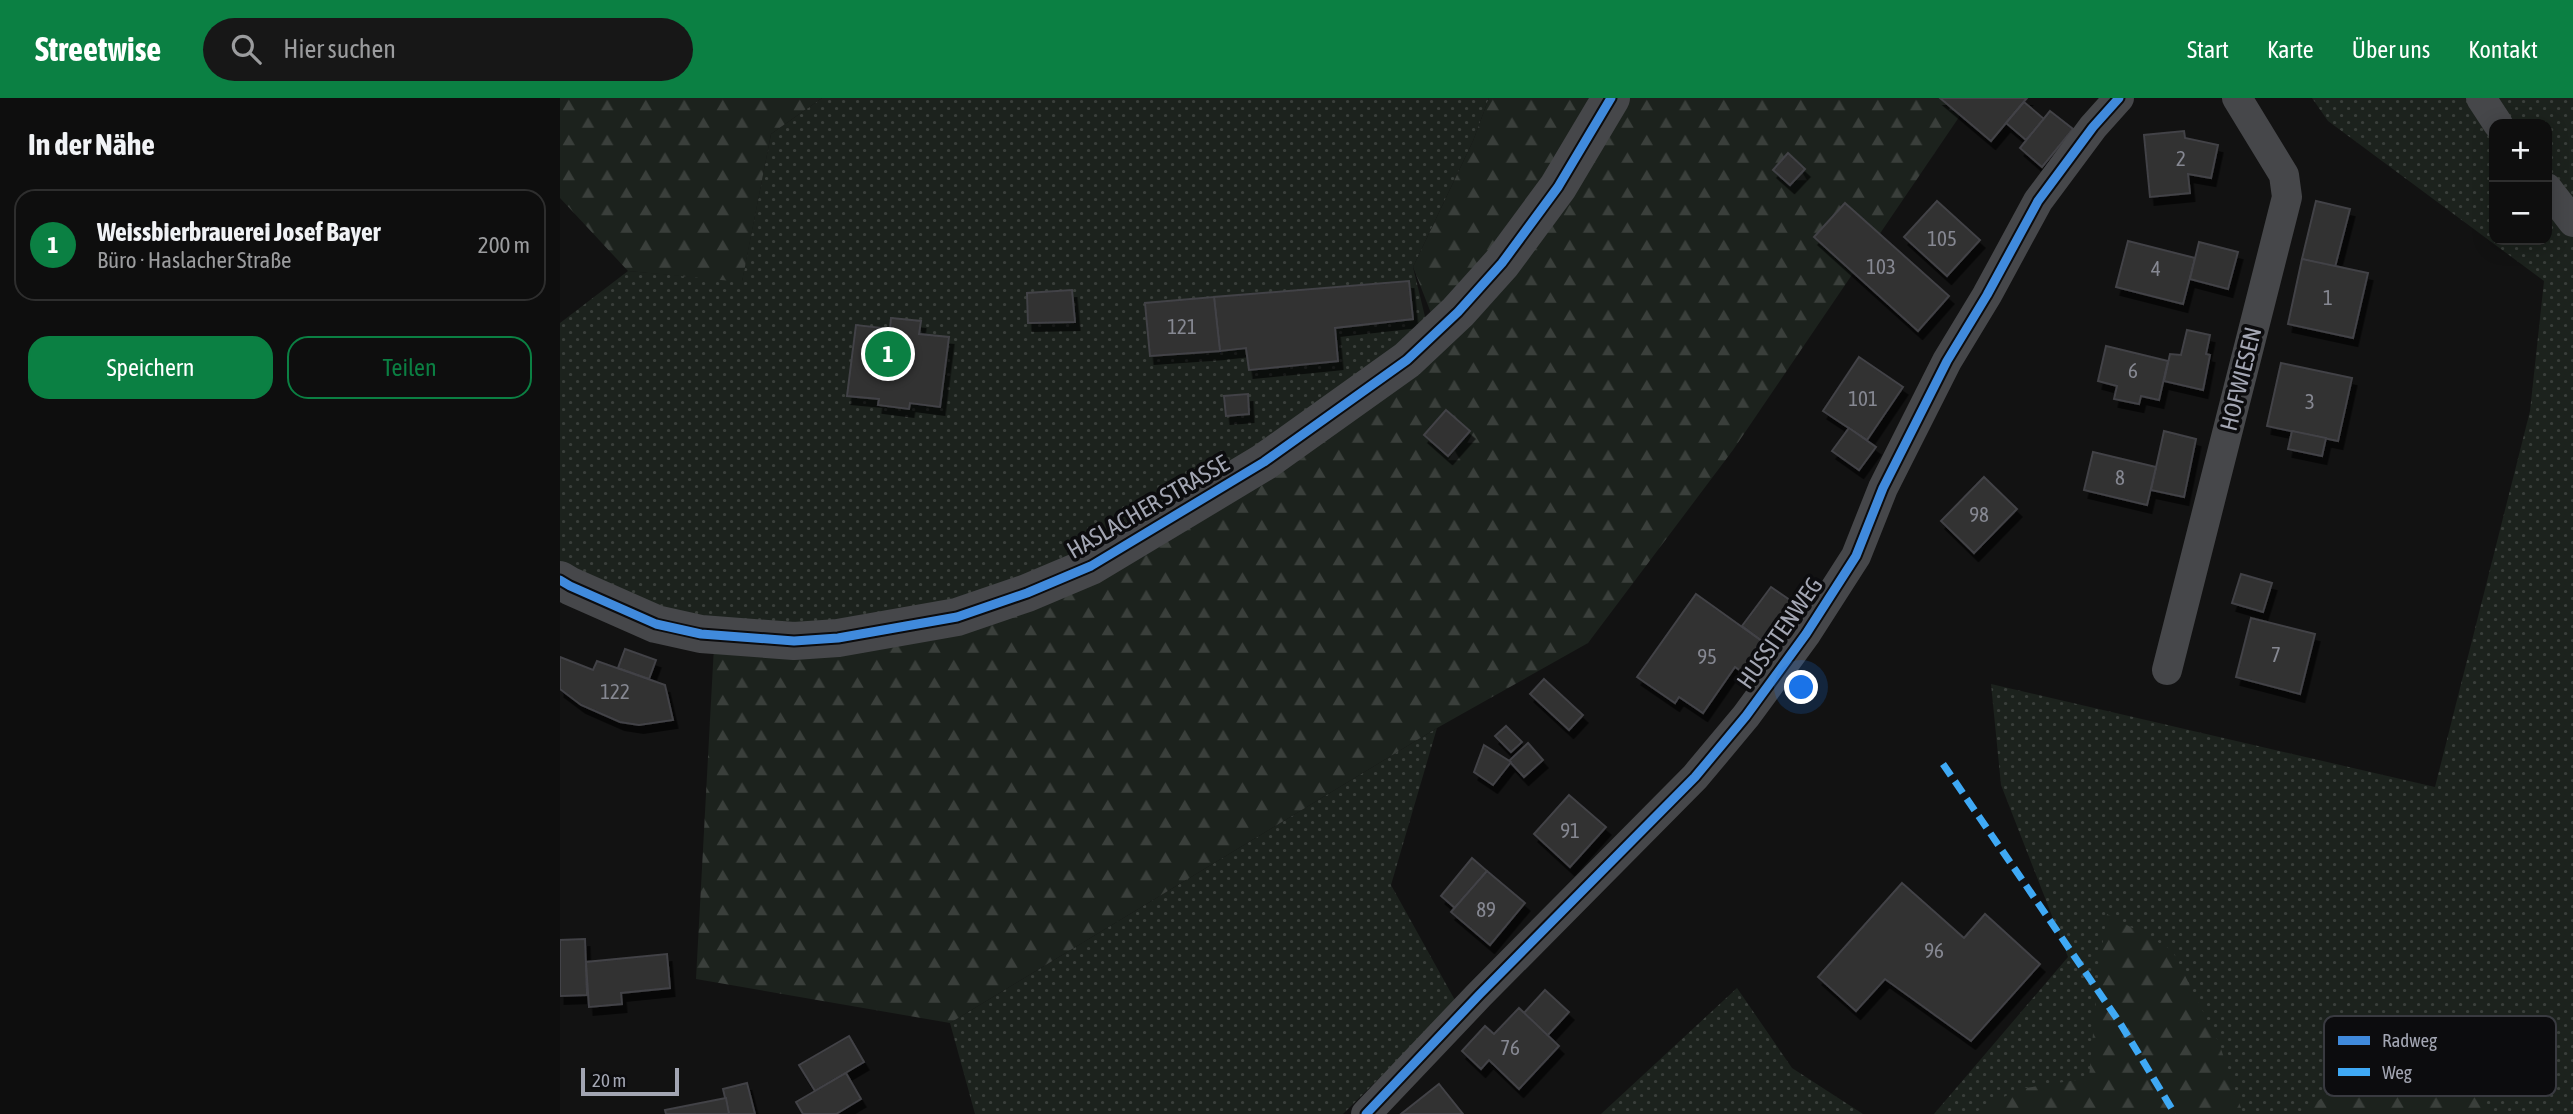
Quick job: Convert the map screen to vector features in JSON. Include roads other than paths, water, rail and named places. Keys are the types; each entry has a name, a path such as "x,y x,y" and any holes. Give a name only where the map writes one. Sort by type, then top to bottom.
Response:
{"street":[{"name":"HASLACHER STRASSE","path":"560,580 656,624 701,634 794,641 838,638 957,617 1027,593 1091,566 1264,463 1407,360 1458,312 1502,263 1558,187 1611,98"},
{"name":"HUSSITENWEG","path":"1366,1114 1479,995 1695,777 1753,706 1806,634 1856,556 1884,488 1947,360 1987,295 2038,201 2119,98"},
{"name":"HOFWIESEN","path":"2167,670 2287,197 2284,174 2236,98"},
{"path":"2481,98 2495,119"},
{"path":"2552,195 2573,222"}],"place":[{"name":"Weissbierbrauerei Josef Bayer","path":"888,354"}]}
